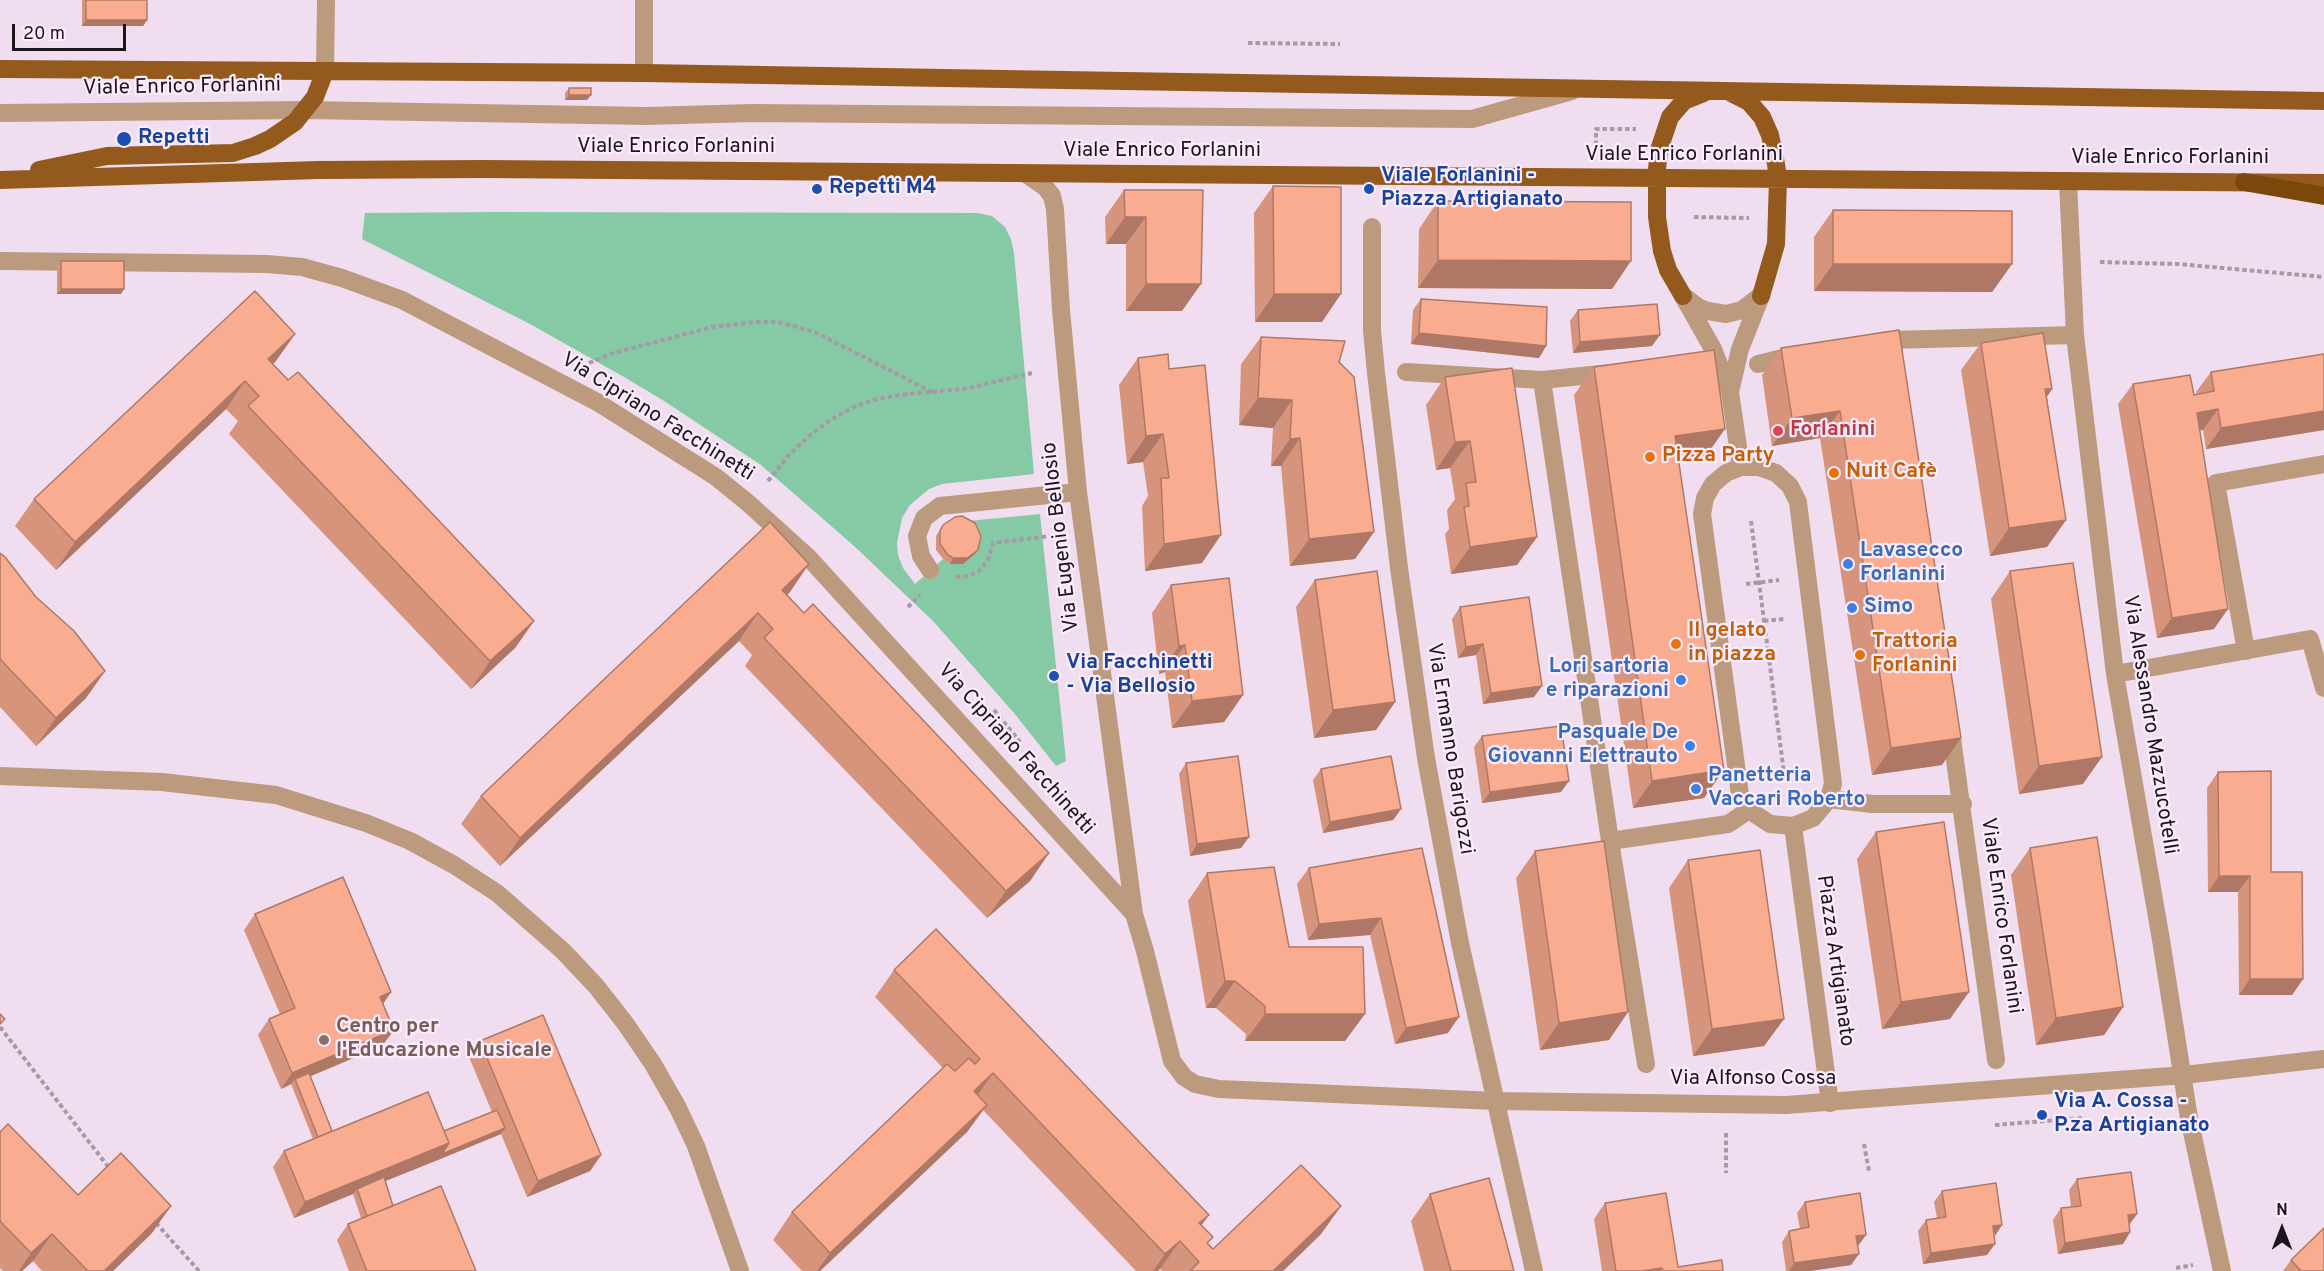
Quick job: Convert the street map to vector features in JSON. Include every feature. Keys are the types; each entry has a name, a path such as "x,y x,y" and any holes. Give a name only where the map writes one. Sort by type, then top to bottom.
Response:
{"highway":[{"path":"2244,182 2324,194"}],"main road":[{"name":"Viale Enrico Forlanini","path":"0,69 644,73 2324,101"},
{"path":"0,179 107,156 233,153 270,139 295,122 306,110 321,86 325,71"},
{"path":"1683,296 1668,270 1662,251 1658,217 1659,150 1670,117 1684,101 1700,93 1717,90 1738,95 1749,102 1762,117 1773,147 1778,179 1776,244 1761,296"},
{"name":"Viale Enrico Forlanini","path":"0,179 351,170 2324,183"}],"street":[{"path":"325,71 326,0"},
{"path":"644,0 644,73"},
{"name":"Viale Enrico Forlanini","path":"0,113 306,110 625,115 753,113 1472,119 1584,88"},
{"name":"Via Eugenio Bellosio","path":"1026,174 1046,188 1052,196 1055,209 1061,309 1078,492 1134,914 1172,1061 1184,1077"},
{"name":"Via Alessandro Mazzucotelli","path":"2068,181 2075,335 2115,674 2184,1076 2189,1118 2222,1271"},
{"name":"Via Ermanno Barigozzi","path":"1372,227 1372,320 1376,373 1399,568 1426,758 1460,943 1534,1271"},
{"name":"Via Cipriano Facchinetti","path":"0,261 267,264 302,267 342,278 402,300 580,393 716,477 809,558 1134,914"},
{"path":"1683,296 1698,307 1717,314 1735,313 1750,306 1761,296"},
{"path":"1683,296 1713,349 1730,392 1741,467"},
{"path":"1730,392 1740,349 1761,296"},
{"path":"1855,346 1890,340 2075,335"},
{"path":"1890,340 1893,363"},
{"path":"1758,364 1808,353"},
{"path":"1406,372 1542,380 1626,371"},
{"path":"1542,380 1610,841 1646,1064"},
{"path":"2246,651 2216,483 2324,464"},
{"path":"1741,467 1759,467 1776,473 1790,486 1798,502 1832,768 1833,783 1829,799 1813,818 1793,826 1770,824 1749,810 1740,795 1701,514 1705,498 1713,484 1726,473 1741,467"},
{"path":"930,570 921,556 918,536 924,518 940,506 1078,492"},
{"path":"2115,674 2310,639 2324,688"},
{"path":"1948,711 1963,804"},
{"path":"0,776 162,782 276,795 366,823 410,841 454,865 497,893 564,951 596,986 653,1064 696,1146 740,1271"},
{"name":"Viale Enrico Forlanini","path":"1829,799 1872,804 1963,804 1996,1060"},
{"path":"1610,841 1728,824 1749,810"},
{"name":"Piazza Artigianato","path":"1793,826 1830,1103"},
{"name":"Via Alfonso Cossa","path":"1184,1077 1195,1084 1220,1089 1496,1101 1786,1105 2184,1076 2324,1059"}],"path":[{"path":"1248,44 1340,44"},
{"path":"1596,145 1596,129 1641,129"},
{"path":"1694,217 1757,218"},
{"path":"2093,261 2178,264 2324,277"},
{"path":"589,363 610,354 712,327 778,322 815,332 932,392"},
{"path":"768,481 789,455 809,436 854,407 899,395 974,387 1032,373"},
{"path":"1751,521 1784,773"},
{"path":"949,576 968,576 979,570 988,560 993,543 1050,536"},
{"path":"908,607 925,591"},
{"path":"1764,621 1791,618"},
{"path":"1740,631 1765,628"},
{"path":"0,1027 113,1173"},
{"path":"1995,1125 2082,1118"},
{"path":"1726,1133 1726,1173"},
{"path":"1864,1144 1869,1171"},
{"path":"152,1218 199,1271"}],"green space":[{"path":"365,213 977,213 992,216 1005,227 1014,253 1034,474 942,484 929,489 910,505 902,518 897,543 898,555 903,568 915,584 943,559 950,564 963,564 974,555 958,522 1040,514 1066,761 1056,766 1014,713 933,621 853,545 761,465 624,377 530,324 362,239"}],"building":[{"path":"86,0 147,0 147,20 86,20"},
{"path":"569,88 591,88 591,95 569,95"},
{"path":"1273,186 1341,187 1341,294 1274,294"},
{"path":"1124,190 1203,190 1201,284 1146,284 1146,217 1125,217"},
{"path":"1438,201 1631,202 1631,261 1438,260"},
{"path":"1833,210 2012,211 2012,264 1833,264"},
{"path":"61,261 124,261 124,289 61,289"},
{"path":"255,291 295,334 268,359 288,380 298,372 534,621 490,661 248,406 259,396 245,381 75,542 34,499"},
{"path":"1421,299 1547,307 1546,346 1419,333"},
{"path":"1657,304 1660,335 1580,342 1578,310"},
{"path":"1899,330 1961,738 1891,748 1840,411 1792,418 1781,348"},
{"path":"2043,333 2052,389 2045,389 2066,520 2009,528 1981,343"},
{"path":"1261,337 1345,341 1339,362 1354,377 1374,532 1309,539 1300,438 1290,439 1292,400 1258,398"},
{"path":"1714,350 1725,429 1675,436 1724,770 1652,781 1594,367"},
{"path":"1168,354 1169,369 1205,365 1221,535 1164,544 1161,478 1169,478 1163,434 1146,436 1138,358"},
{"path":"2324,354 2324,411 2221,428 2218,409 2197,413 2228,609 2172,618 2133,384 2190,375 2194,395 2214,391 2211,372"},
{"path":"1512,368 1537,537 1470,547 1464,507 1469,506 1466,483 1476,482 1470,441 1455,442 1445,377"},
{"path":"962,516 975,523 981,536 978,550 967,558 953,558 940,544 940,531 943,525 955,517"},
{"path":"770,522 809,564 782,590 804,613 813,604 1049,853 1006,891 764,638 773,629 758,613 520,838 481,796"},
{"path":"0,553 36,597 74,631 105,671 56,718 0,659"},
{"path":"2073,563 2102,757 2039,766 2010,571"},
{"path":"1377,571 1395,702 1333,710 1315,580"},
{"path":"1229,578 1243,695 1192,701 1185,645 1179,646 1171,585"},
{"path":"1529,597 1542,686 1491,693 1483,644 1466,647 1460,607"},
{"path":"1561,726 1569,781 1490,792 1482,736"},
{"path":"1238,756 1249,837 1197,844 1186,763"},
{"path":"1391,756 1401,809 1330,822 1321,769"},
{"path":"2271,771 2271,872 2302,872 2303,979 2250,979 2250,876 2219,876 2218,772"},
{"path":"1944,822 1969,992 1901,1002 1876,832"},
{"path":"2097,837 2123,1007 2056,1018 2030,848"},
{"path":"1604,841 1628,1012 1559,1023 1535,851"},
{"path":"1422,848 1459,1017 1406,1028 1381,918 1319,924 1309,868"},
{"path":"1760,850 1784,1019 1712,1029 1688,860"},
{"path":"1274,867 1289,947 1363,947 1365,1014 1265,1014 1265,1006 1235,981 1225,981 1207,873"},
{"path":"343,877 391,992 380,997 394,1030 292,1073 269,1019 295,1008 255,914"},
{"path":"936,929 1209,1215 1199,1223 1213,1237 1207,1243 1213,1249 1301,1165 1341,1206 1273,1271 1190,1271 1199,1262 1180,1241 1165,1254 993,1073 974,1091 987,1105 830,1253 792,1212 947,1064 955,1071 969,1058 975,1064 980,1059 894,970"},
{"path":"0,1014 5,1019 0,1024"},
{"path":"543,1015 601,1155 538,1181 480,1041"},
{"path":"309,1073 332,1131 318,1137 295,1079"},
{"path":"428,1092 449,1143 305,1202 284,1151"},
{"path":"497,1110 505,1128 442,1154 449,1143 444,1131"},
{"path":"8,1124 78,1195 121,1153 171,1206 104,1271 88,1271 52,1234 31,1253 0,1221 0,1132"},
{"path":"2131,1172 2137,1214 2128,1215 2130,1232 2065,1243 2061,1208 2081,1206 2077,1179"},
{"path":"384,1177 393,1206 367,1216 357,1189"},
{"path":"1489,1178 1514,1271 1451,1271 1430,1194"},
{"path":"1996,1183 2002,1225 1993,1226 1995,1244 1931,1253 1926,1220 1946,1217 1942,1191"},
{"path":"441,1186 476,1271 367,1271 348,1224"},
{"path":"1666,1193 1678,1267 1722,1260 1723,1271 1663,1271 1662,1268 1616,1271 1605,1203"},
{"path":"1860,1193 1866,1235 1856,1236 1859,1254 1794,1263 1789,1231 1809,1227 1805,1202"},
{"path":"2324,1228 2324,1271 2301,1271 2291,1260"}],"place":[{"name":"Repetti","path":"124,139"},
{"name":"Repetti M4","path":"817,189"},
{"name":"Viale Forlanini - Piazza Artigianato","path":"1369,189"},
{"name":"Forlanini","path":"1778,431"},
{"name":"Pizza Party","path":"1650,457"},
{"name":"Nuit Cafè","path":"1834,473"},
{"name":"Lavasecco Forlanini","path":"1848,564"},
{"name":"Simo","path":"1852,608"},
{"name":"Il gelato in piazza","path":"1676,644"},
{"name":"Trattoria Forlanini","path":"1860,655"},
{"name":"Via Facchinetti - Via Bellosio","path":"1054,676"},
{"name":"Lori sartoria e riparazioni","path":"1681,680"},
{"name":"Pasquale De Giovanni Elettrauto","path":"1690,746"},
{"name":"Panetteria Vaccari Roberto","path":"1696,789"},
{"name":"Centro per l'Educazione Musicale","path":"324,1040"},
{"name":"Via A. Cossa - P.za Artigianato","path":"2042,1115"}]}
